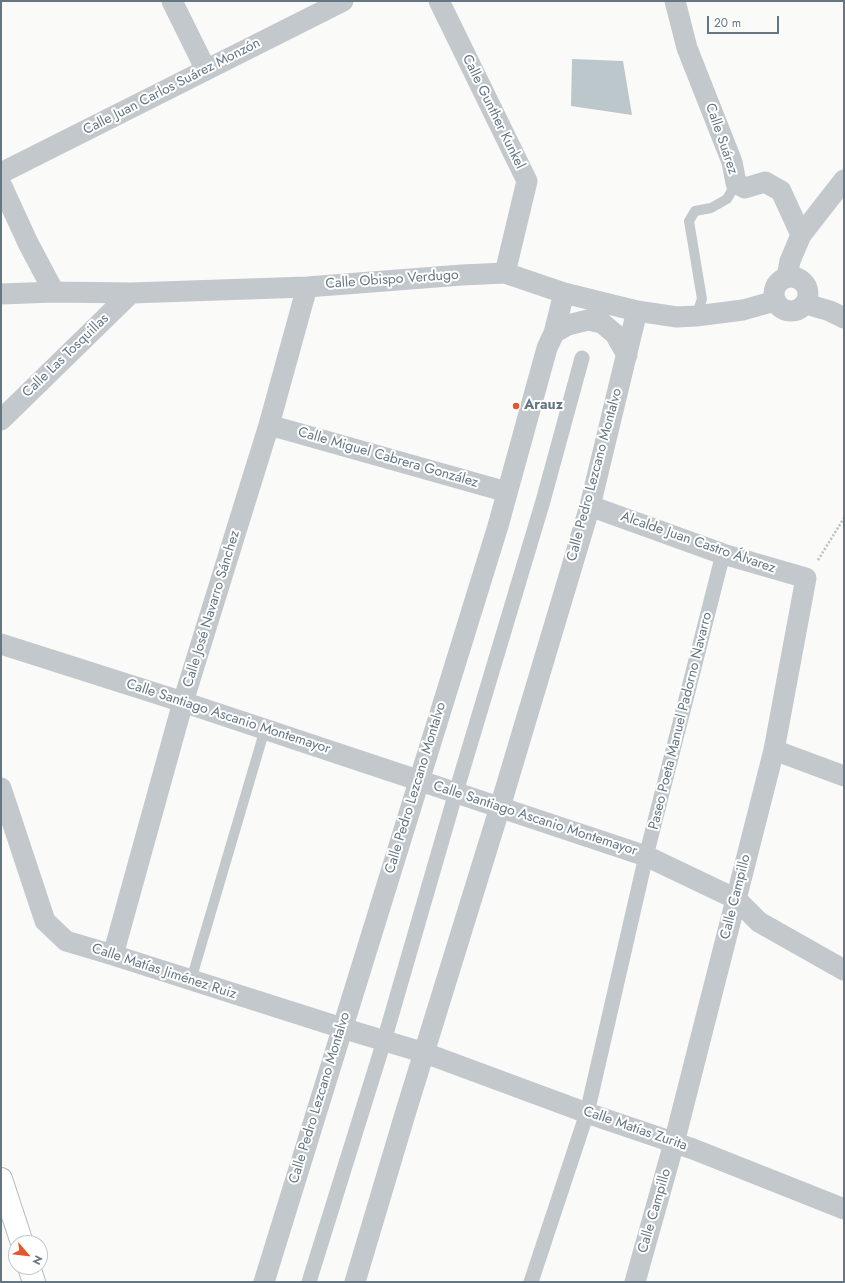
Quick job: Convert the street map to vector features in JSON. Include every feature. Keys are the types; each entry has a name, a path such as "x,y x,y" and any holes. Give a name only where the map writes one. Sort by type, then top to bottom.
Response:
{"main road":[{"path":"1,1179 19,1235"}],"street":[{"path":"172,1 206,70"},
{"name":"Calle Juan Carlos Suárez Monzón","path":"1,173 344,1"},
{"name":"Calle Gunther Kunkel","path":"439,1 527,181 505,273"},
{"name":"Calle Suárez","path":"675,1 687,48 732,162 736,184 746,188 765,182 781,191 801,235"},
{"path":"787,277 790,261 801,235 844,180"},
{"path":"1,184 28,243 54,292"},
{"name":"Calle Obispo Verdugo","path":"1,294 54,292 131,293 307,287 505,273 564,294 677,317 743,310 775,300"},
{"path":"787,277 793,277 804,281 809,292 806,304 798,310 787,311 782,309 775,300 775,289 777,284 787,277"},
{"name":"Calle José Navarro Sánchez","path":"113,955 183,702 269,425 307,287"},
{"name":"Calle Las Tosquillas","path":"1,420 131,293"},
{"name":"Calle Pedro Lezcano Montalvo","path":"264,1282 498,526 547,348 554,333 564,294"},
{"path":"806,304 840,313"},
{"name":"Calle Pedro Lezcano Montalvo","path":"355,1282 590,506 637,310"},
{"path":"554,333 568,326 588,320 602,323 615,334 627,356"},
{"path":"309,1282 384,1041 456,792 543,501 582,358"},
{"name":"Calle Miguel Cabrera González","path":"269,425 507,492"},
{"name":"Alcalde Juan Castro Álvarez","path":"590,506 723,554 806,578"},
{"name":"Paseo Poeta Manuel Padorno Navarro","path":"532,1282 587,1113 646,856 723,554"},
{"name":"Calle Campillo","path":"635,1282 674,1143 774,750 806,578"},
{"name":"Calle Santiago Ascanio Montemayor","path":"1,644 183,702 646,856 736,899 759,922 844,970"},
{"path":"774,750 844,776"},
{"name":"Calle Matías Jiménez Ruiz","path":"1,788 45,921 66,941 424,1053"},
{"name":"Calle Matías Zurita","path":"424,1053 587,1113 693,1149 844,1209"}],"lane":[{"path":"696,316 702,299 689,221 695,211 711,208 727,199 736,184"},
{"path":"191,980 265,729"}],"path":[{"path":"806,578 844,518"}],"shaded area":[{"path":"572,59 623,61 632,115 571,106"}],"place":[{"name":"Arauz","path":"516,406"}]}
